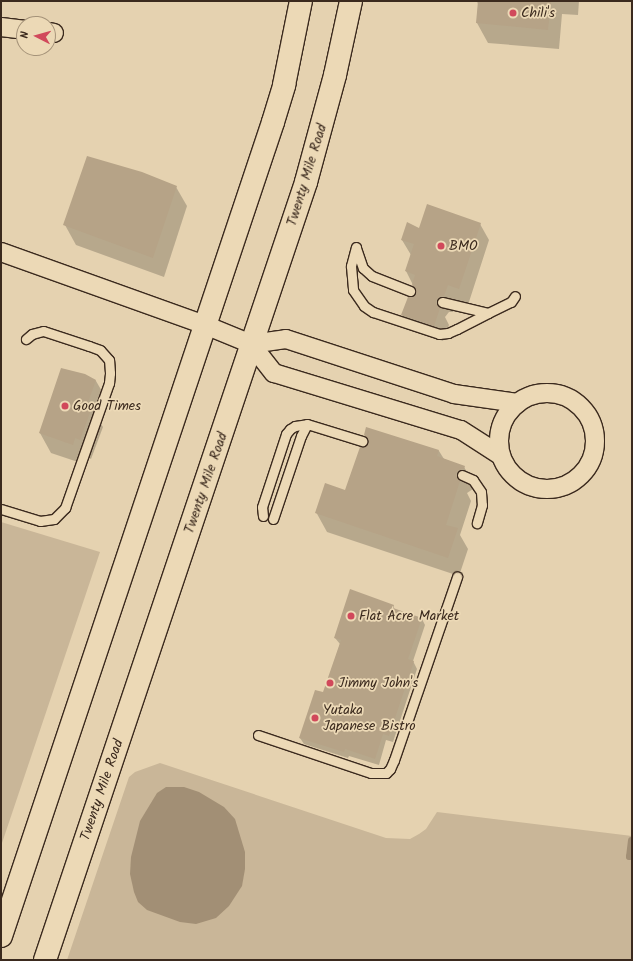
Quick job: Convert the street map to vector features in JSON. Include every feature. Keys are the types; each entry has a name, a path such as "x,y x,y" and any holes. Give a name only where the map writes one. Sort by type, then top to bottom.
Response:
{"main road":[{"path":"1,936 273,122 284,85 301,1"},
{"name":"Twenty Mile Road","path":"45,960 251,344 293,224 316,147 335,75 351,1"}],"street":[{"path":"1,27 16,29"},
{"path":"1,252 205,325 251,344 274,373 461,430 500,455"},
{"path":"251,344 286,338 454,394 517,403"},
{"path":"541,393 560,395 569,398 577,404 589,417 594,428 596,441 590,465 582,476 565,487 553,490 541,490 519,481 510,473 500,455 499,432 503,421 517,403 523,397 541,393"}],"lane":[{"path":"410,291 372,276 363,268 356,247 351,266 353,290 364,306 373,312 439,334 457,330 511,302 515,296"},
{"path":"442,302 488,313"},
{"path":"1,509 40,521 54,519 62,512 109,383 109,360 100,350 44,331 37,332 26,339"},
{"path":"273,519 301,436 307,424"},
{"path":"263,516 262,507 286,434 290,429 295,426 307,424 362,441"},
{"path":"462,475 473,480 481,492 482,505 476,523"},
{"path":"258,735 371,773 386,773 394,760 456,577"}],"shaded area":[{"path":"1,522 100,552 1,846"},
{"path":"160,763 386,838 410,839 426,829 437,812 632,836 632,960 67,960 129,777 135,772"},
{"path":"166,787 184,787 199,792 224,807 235,819 245,852 245,869 242,886 229,906 216,918 196,924 180,922 147,910 138,902 130,874 131,857 140,821 157,793"}],"building":[{"name":"Chili's","path":"478,1 551,1 548,30 476,23"},
{"path":"87,156 142,172 177,186 153,258 63,225"},
{"name":"BMO","path":"427,204 481,223 459,289 448,285 444,296 440,296 436,300 436,304 440,308 434,326 401,315 408,297 413,296 416,291 412,285 415,275 405,271 414,244 401,240 407,222 419,228"},
{"name":"Good Times","path":"61,368 85,374 96,380 87,405 92,407 80,440 75,438 73,445 39,433"},
{"path":"366,427 439,450 437,456 465,466 464,469 459,470 456,473 457,478 460,481 446,525 458,528 448,558 315,513 325,483 345,490 360,447 364,447 368,443 368,439 364,435"},
{"path":"350,589 394,605 393,608 422,618 408,659 414,661 389,736 383,734 375,759 345,749 344,752 299,738 315,690 323,692 341,640 334,638"}],"waterway":[{"path":"631,840 629,856 632,856"}],"place":[{"name":"Chili's","path":"513,13"},
{"name":"BMO","path":"441,246"},
{"name":"Good Times","path":"65,406"},
{"name":"Flat Acre Market","path":"351,616"},
{"name":"Jimmy John's","path":"330,683"},
{"name":"Yutaka Japanese Bistro","path":"315,718"}]}
